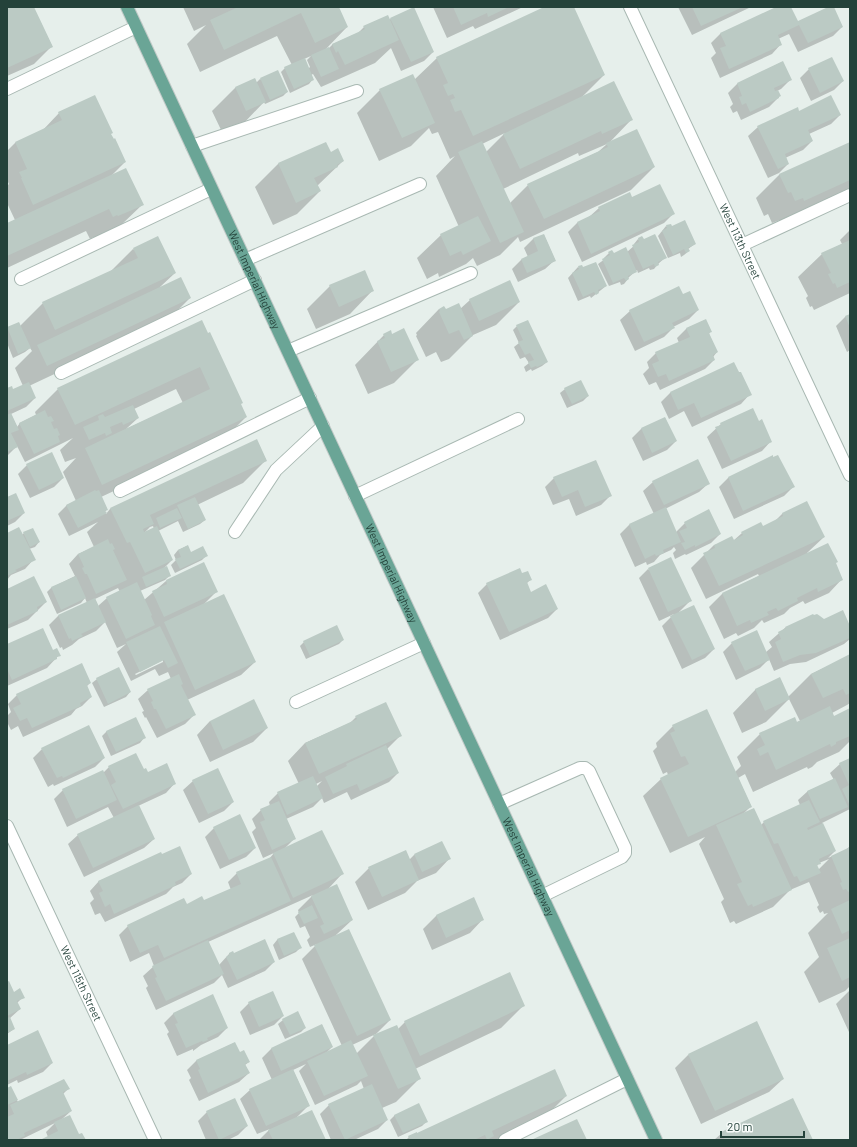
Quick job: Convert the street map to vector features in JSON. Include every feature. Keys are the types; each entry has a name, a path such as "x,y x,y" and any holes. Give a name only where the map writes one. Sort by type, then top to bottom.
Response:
{"main road":[{"name":"West Imperial Highway","path":"127,7 656,1140"}],"street":[{"name":"West 113th Street","path":"630,7 850,476"},
{"path":"7,89 136,27"},
{"path":"192,146 357,91"},
{"path":"245,260 420,184"},
{"path":"21,279 211,189"},
{"path":"742,246 850,195"},
{"path":"288,351 471,273"},
{"path":"61,373 255,280"},
{"path":"120,491 310,398"},
{"path":"355,496 518,419"},
{"path":"236,532 276,470 323,426"},
{"path":"296,702 424,642"},
{"path":"499,804 580,768 585,768 589,771 626,848 622,857 542,896"},
{"name":"West 115th Street","path":"7,826 155,1140"},
{"path":"505,1140 627,1079"}],"building":[{"path":"7,7 34,7 53,47 7,68"},
{"path":"238,7 339,7 348,27 315,43 301,13 224,50 210,20"},
{"path":"414,7 434,52 411,62 390,18"},
{"path":"453,7 509,7 488,17 487,13 461,25"},
{"path":"544,7 574,7 605,75 473,136 461,110 455,112 450,100 455,98 453,94 448,96 443,85 448,83 436,57"},
{"path":"692,7 743,7 701,26"},
{"path":"776,7 791,7 798,21 828,7 834,7 843,27 808,43 799,25 778,35 782,45 729,69 720,48 726,46 720,33"},
{"path":"388,15 399,40 345,65 338,51 336,53 332,44 365,29 363,26"},
{"path":"329,47 339,69 321,77 311,55"},
{"path":"832,57 844,81 820,93 808,68"},
{"path":"305,58 314,80 294,89 284,67"},
{"path":"783,61 792,80 774,88 775,91 778,90 781,96 779,98 750,112 746,103 742,105 739,97 742,96 737,83"},
{"path":"278,70 288,92 270,100 260,78"},
{"path":"413,74 435,123 402,138 379,89"},
{"path":"255,78 266,102 246,111 235,87"},
{"path":"614,81 633,120 602,134 601,131 520,169 503,134"},
{"path":"95,95 113,133 111,134 114,139 115,138 126,162 33,205 19,172 27,169 15,142 62,120 58,112"},
{"path":"831,95 841,115 808,130 813,141 785,154 789,164 778,169 757,126 798,107 799,111"},
{"path":"637,129 655,167 544,219 527,184 608,147 606,143"},
{"path":"482,141 524,232 500,243 458,152"},
{"path":"326,142 331,152 338,148 344,161 337,165 338,167 314,178 321,191 296,203 278,163"},
{"path":"850,142 850,180 804,201 803,198 795,201 791,192 788,193 779,174"},
{"path":"126,168 144,205 113,217 109,209 7,256 7,223"},
{"path":"660,184 675,214 591,254 577,222 600,211 598,207 630,192 632,197"},
{"path":"478,216 491,241 463,255 461,251 450,256 440,234"},
{"path":"685,220 696,244 688,248 690,251 686,253 684,249 673,255 662,231 667,228 666,225 671,224 672,226"},
{"path":"544,234 556,261 527,273 521,259 538,251 533,238"},
{"path":"655,234 667,258 658,262 659,265 655,267 654,264 643,269 632,245 639,242 638,238 642,236 644,239"},
{"path":"158,236 176,273 55,330 42,302 138,258 133,248"},
{"path":"850,240 850,282 837,288 835,283 833,284 828,274 831,273 821,253"},
{"path":"626,247 637,272 628,276 629,279 626,281 624,278 613,283 602,259 610,255 608,252 612,250 614,253"},
{"path":"596,262 607,286 598,290 599,293 596,295 594,292 583,297 572,273 579,269 578,266 582,265 583,267"},
{"path":"365,270 374,291 339,307 329,285"},
{"path":"181,277 191,298 47,366 37,345"},
{"path":"510,280 520,302 479,321 469,299"},
{"path":"679,286 683,294 690,291 699,310 672,323 675,328 644,342 629,310"},
{"path":"459,303 473,336 464,340 459,330 449,334 439,312 439,309 444,306 446,309"},
{"path":"850,314 850,328 845,316"},
{"path":"706,319 712,332 709,333 718,352 713,355 715,360 669,381 666,374 658,377 652,364 659,361 655,352 690,337 686,328"},
{"path":"202,320 208,333 210,332 243,403 241,404 247,417 102,485 85,448 210,389 200,367 75,425 57,388"},
{"path":"528,320 548,362 531,368 528,362 534,360 530,353 525,355 518,342 523,340 516,325"},
{"path":"19,322 31,348 18,354 7,327"},
{"path":"404,328 419,360 391,372 377,341 385,338 383,334 391,330 392,334"},
{"path":"734,362 739,372 741,372 752,395 701,418 694,403 678,410 670,392"},
{"path":"581,380 589,396 572,404 564,388"},
{"path":"29,382 36,398 7,411 7,388 12,386 13,389"},
{"path":"133,405 139,418 123,425 122,422 110,427 112,433 106,436 105,433 89,440 83,427 99,420 98,416 103,414 105,417"},
{"path":"753,408 759,421 762,419 772,442 731,461 715,427 721,425 720,423"},
{"path":"45,410 48,417 51,416 54,421 51,422 54,429 57,428 60,435 58,436 60,442 34,454 19,423"},
{"path":"11,413 19,430 11,433 18,447 7,452 7,415"},
{"path":"665,417 677,441 652,453 641,428"},
{"path":"257,439 267,461 150,515 154,524 143,529 144,532 157,526 173,560 145,573 130,542 127,543 110,508"},
{"path":"52,452 64,478 39,490 26,464"},
{"path":"773,455 773,457 778,455 795,487 743,511 728,477"},
{"path":"698,459 710,484 664,505 652,481"},
{"path":"596,460 612,496 585,507 578,490 562,497 553,477"},
{"path":"95,490 99,490 108,510 105,511 107,513 78,528 66,505"},
{"path":"16,493 25,513 7,521 7,497"},
{"path":"195,497 206,520 188,529 177,505"},
{"path":"807,501 825,537 719,586 703,553 715,548 714,545 732,536 734,540 743,535 741,532 761,522 763,526 783,516 782,513"},
{"path":"666,507 681,542 663,550 664,553 656,556 655,554 645,559 629,524"},
{"path":"177,508 182,518 160,528 156,518"},
{"path":"709,509 721,534 695,547 695,545 685,550 681,543 685,542 679,531 687,528 684,522"},
{"path":"19,527 36,560 15,570 17,571 7,576 7,533"},
{"path":"33,528 40,542 30,547 23,532"},
{"path":"108,539 110,544 112,543 115,549 113,550 127,580 96,594 87,574 85,574 82,568 84,567 78,554"},
{"path":"828,543 838,562 836,563 843,580 818,592 817,588 797,598 798,601 778,611 776,608 767,612 769,615 751,623 750,620 737,626 722,593"},
{"path":"188,545 191,552 203,546 208,556 180,569 175,559 181,557 178,550"},
{"path":"671,557 692,601 668,612 648,568"},
{"path":"204,562 218,592 164,617 152,591 167,584 166,580"},
{"path":"167,566 171,576 146,587 142,577"},
{"path":"520,568 522,573 528,571 532,580 527,582 531,592 546,584 558,609 509,632 486,583"},
{"path":"34,576 47,602 37,607 38,611 7,625 7,589"},
{"path":"76,576 86,598 61,610 51,587"},
{"path":"137,582 155,625 126,639 106,597"},
{"path":"224,594 256,662 195,690 164,622"},
{"path":"95,598 106,622 81,634 83,636 72,641 71,638 69,639 58,615"},
{"path":"694,605 715,649 692,660 670,616"},
{"path":"843,610 850,626 850,638 816,653 800,655 783,662 775,642 781,639 778,632 786,628 785,627 813,614 817,614 824,619"},
{"path":"337,625 344,640 310,656 303,641"},
{"path":"160,626 178,663 168,668 164,660 140,672 126,642"},
{"path":"43,628 53,650 57,648 61,656 12,680 7,669 7,644"},
{"path":"757,630 770,660 745,671 731,642"},
{"path":"850,654 850,693 846,695 843,689 823,698 811,674"},
{"path":"82,663 91,683 87,685 92,697 80,703 81,706 32,728 27,718 20,721 13,708 21,704 16,694"},
{"path":"119,667 131,692 108,704 96,678"},
{"path":"179,674 183,684 181,685 196,715 166,729 156,709 154,709 151,702 153,701 147,689"},
{"path":"780,677 790,699 765,711 755,689"},
{"path":"254,699 268,728 223,750 210,721"},
{"path":"386,702 402,736 319,774 305,743 357,719 355,716"},
{"path":"830,706 834,716 850,708 850,736 836,742 836,744 831,747 830,744 776,770 768,752 760,756 757,749 765,745 759,733 795,717 797,722"},
{"path":"707,709 752,807 688,837 660,778 689,764 685,756 681,757 670,733 675,731 672,725"},
{"path":"136,717 146,738 116,752 106,731"},
{"path":"89,725 105,758 63,778 62,776 57,778 41,748"},
{"path":"386,745 399,773 360,791 357,784 333,794 325,777 347,766 346,764"},
{"path":"136,753 144,769 146,768 148,772 167,763 176,784 123,809 111,785 116,782 108,766"},
{"path":"850,758 850,806 842,789 849,785 839,763"},
{"path":"218,768 234,802 208,814 192,780"},
{"path":"103,770 117,800 76,819 62,789"},
{"path":"313,776 323,798 287,815 277,792"},
{"path":"835,778 848,807 820,819 807,791"},
{"path":"809,800 820,822 807,828 808,830 823,823 836,851 819,859 821,864 817,865 821,873 800,882 797,876 794,877 778,843 774,844 763,821"},
{"path":"279,801 296,839 272,850 260,822 265,820 260,809"},
{"path":"139,805 155,839 93,868 77,834"},
{"path":"754,808 792,890 753,907 752,904 748,906 737,884 742,882 716,825"},
{"path":"240,814 256,848 229,860 213,827"},
{"path":"322,830 344,874 293,898 273,853"},
{"path":"442,841 451,859 422,872 414,854"},
{"path":"180,846 192,874 175,882 176,885 114,914 110,904 105,907 99,893 103,891 98,881 161,852 162,854"},
{"path":"850,847 850,891 848,892 846,889 843,890 840,883 842,882 831,856"},
{"path":"406,850 419,880 382,897 368,867"},
{"path":"271,857 291,901 164,958 158,945 140,953 127,925 184,898 187,904 202,896 204,900 241,884 236,872"},
{"path":"337,884 353,920 324,934 320,926 324,924 311,896"},
{"path":"474,897 484,920 446,938 436,915"},
{"path":"850,900 850,930 842,934 831,909"},
{"path":"312,905 318,918 304,924 298,912"},
{"path":"349,929 391,1020 357,1036 314,945"},
{"path":"294,932 302,948 284,956 277,939"},
{"path":"850,938 850,977 842,981 827,948"},
{"path":"265,939 275,962 237,980 226,957 233,951 234,953"},
{"path":"208,940 224,974 166,1001 155,978 157,977 152,966"},
{"path":"510,972 525,1006 420,1056 404,1021"},
{"path":"9,981 14,992 20,988 25,998 17,1001 21,1009 7,1016 7,982"},
{"path":"273,991 284,1016 259,1027 248,1002"},
{"path":"213,994 228,1028 207,1038 208,1040 186,1048 175,1024 178,1023 173,1013"},
{"path":"298,1011 306,1028 290,1035 282,1019"},
{"path":"10,1017 15,1029 7,1033 7,1018"},
{"path":"757,1021 784,1079 715,1111 688,1054"},
{"path":"322,1024 333,1047 281,1071 271,1048"},
{"path":"397,1025 421,1079 398,1089 373,1035"},
{"path":"38,1030 53,1063 27,1075 26,1072 7,1081 7,1045"},
{"path":"351,1040 368,1076 324,1096 307,1061"},
{"path":"235,1042 240,1052 244,1050 250,1062 245,1064 250,1073 208,1093 198,1070 200,1069 196,1060"},
{"path":"293,1069 310,1106 266,1126 249,1089"},
{"path":"555,1069 567,1096 492,1131 494,1136 487,1140 485,1135 474,1140 410,1140 408,1136 417,1133"},
{"path":"64,1079 70,1089 63,1092 72,1111 24,1133 25,1136 16,1140 7,1140 7,1117 14,1114 10,1105"},
{"path":"372,1084 388,1120 345,1140 328,1104"},
{"path":"11,1086 18,1100 7,1105 7,1088"},
{"path":"235,1098 248,1126 219,1140 206,1111"},
{"path":"793,1098 813,1140 725,1140 721,1132"},
{"path":"419,1103 428,1122 403,1133 394,1115"},
{"path":"312,1110 326,1140 273,1140 268,1130"},
{"path":"70,1115 79,1134 82,1133 86,1140 40,1140 58,1131 54,1122"},
{"path":"577,1119 587,1140 531,1140"}]}
